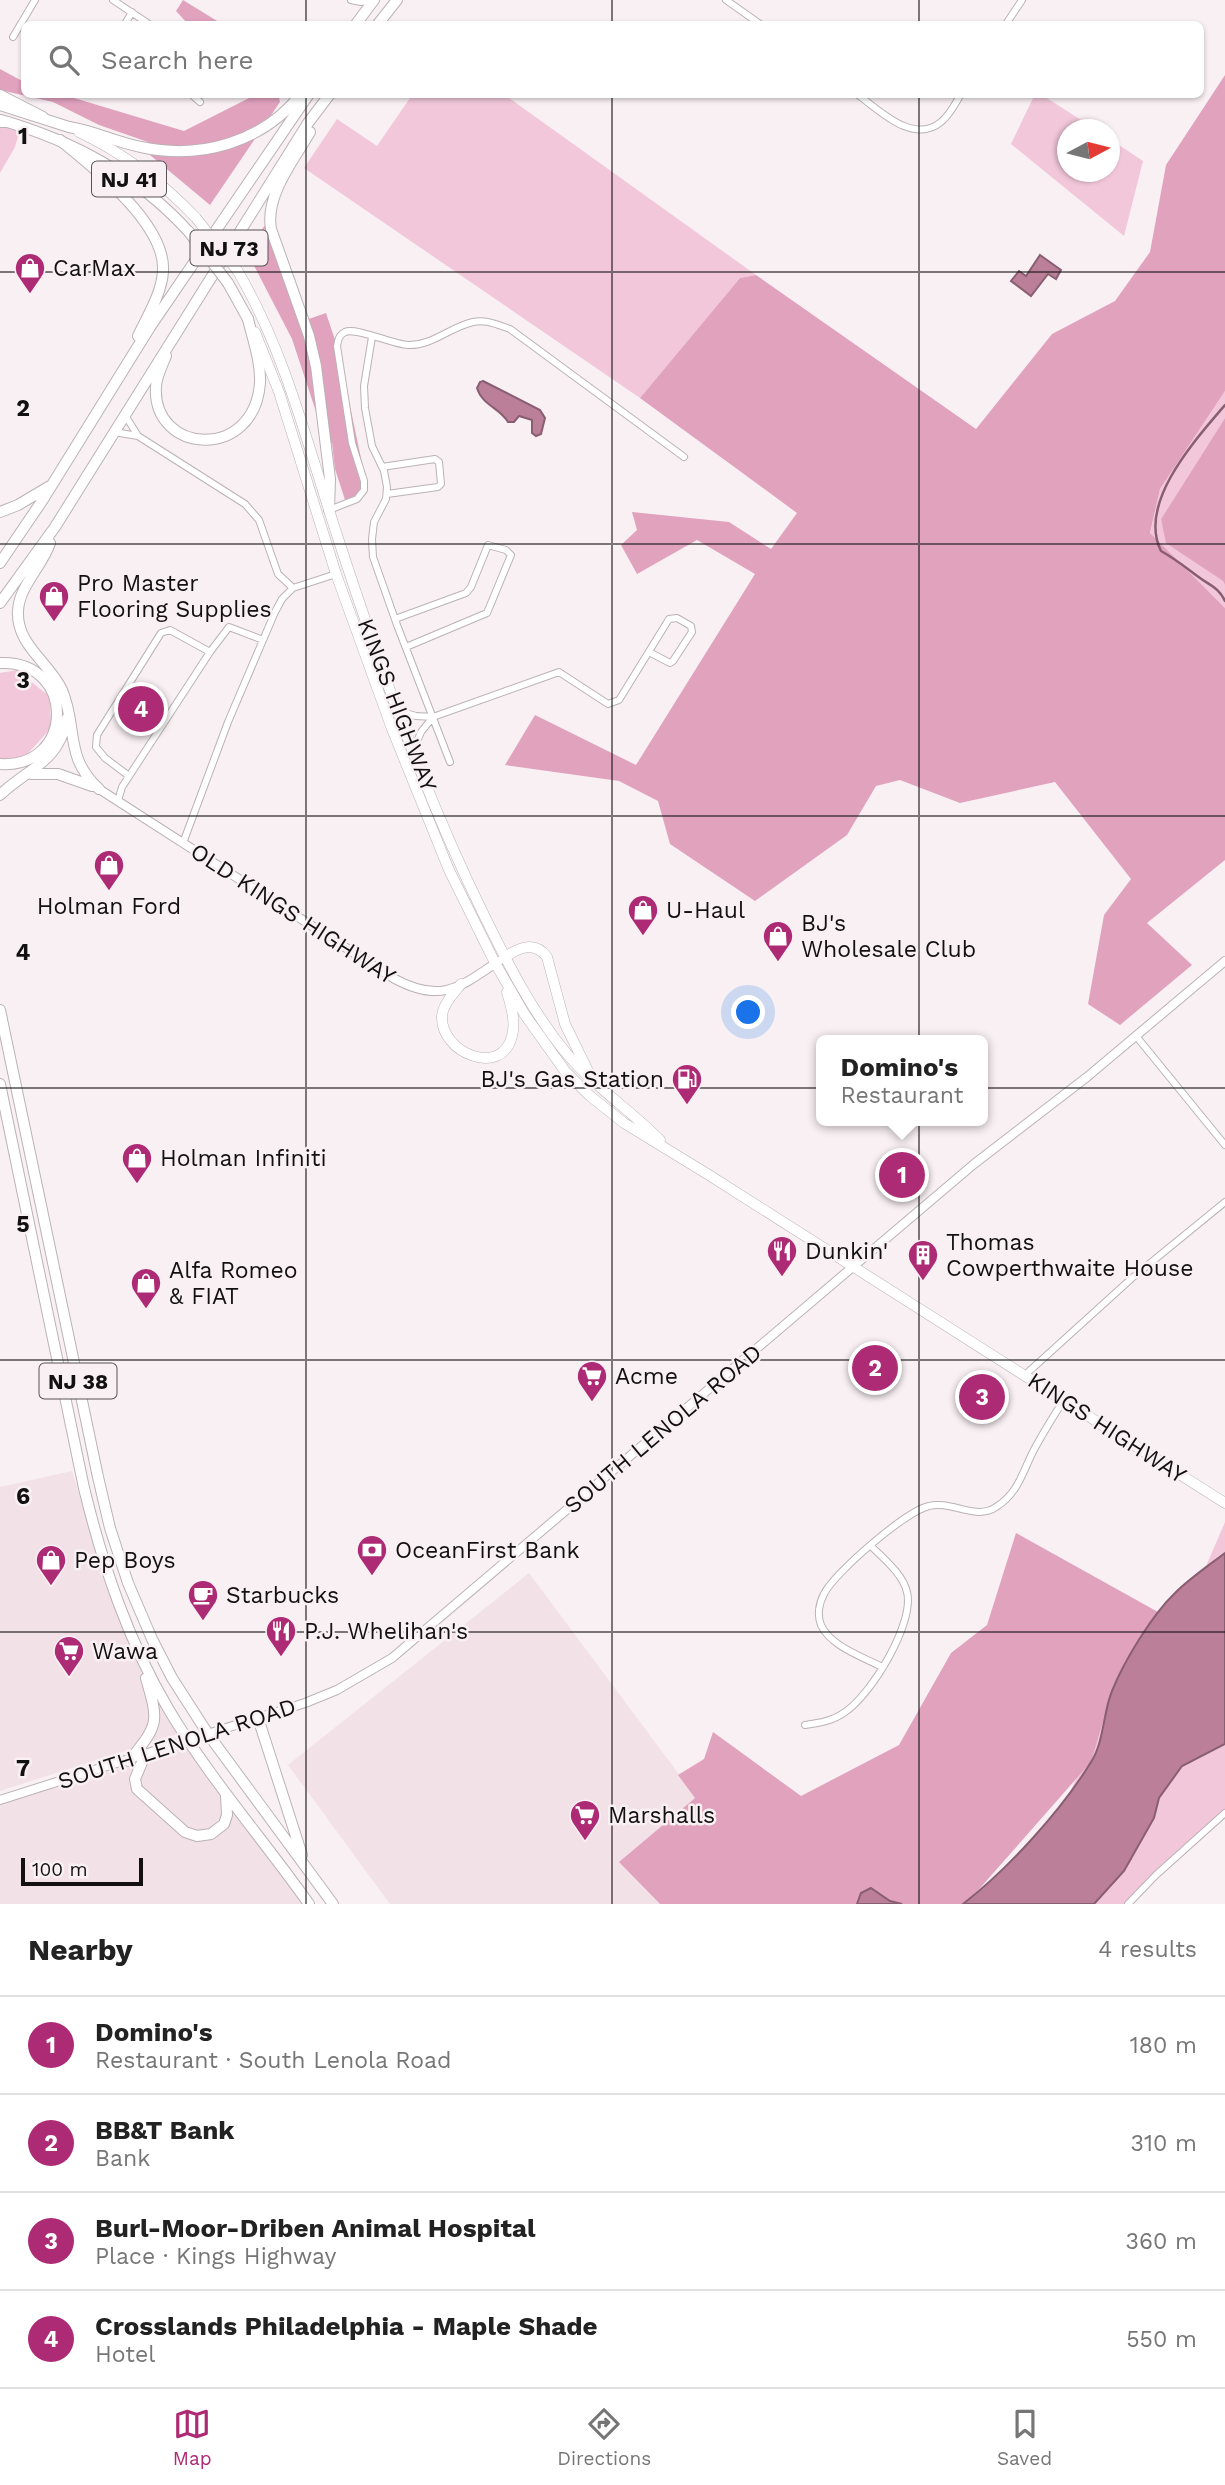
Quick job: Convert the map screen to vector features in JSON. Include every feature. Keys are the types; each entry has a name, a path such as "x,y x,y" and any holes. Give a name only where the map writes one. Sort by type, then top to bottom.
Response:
{"main road":[{"path":"358,21 373,0"},
{"path":"380,21 397,0"},
{"path":"0,95 43,117"},
{"path":"69,127 93,131 152,149 199,150 239,141 263,130 284,114 298,98"},
{"name":"NJ 73","path":"0,563 52,485 120,373 306,98"},
{"path":"327,98 277,192 270,218 271,229 314,356 330,479 328,510"},
{"name":"NJ 73","path":"0,603 55,527 179,326 308,123 327,98"},
{"name":"NJ 41","path":"0,105 69,127"},
{"name":"KINGS HIGHWAY","path":"3,121 60,139 94,156 128,178 165,207 210,256 228,283 248,319 274,378 336,575 413,784 460,893 495,963"},
{"name":"KINGS HIGHWAY","path":"69,127 109,148 147,173 196,218 237,270 263,319 283,368 328,510 413,751 457,859 505,957 543,1021 567,1053 595,1084 670,1150"},
{"path":"60,139 130,203 146,225 162,260 163,273 159,289 120,373"},
{"path":"179,326 157,382 159,408 166,421 183,434 196,439 216,439 241,427 257,401 259,364 248,319"},
{"path":"0,512 52,485"},
{"path":"55,527 48,548 21,597 18,615 26,641 60,686 78,762 86,776 99,789"},
{"path":"0,663 19,664 38,673 52,690 57,710 54,731 39,753 20,763 0,764"},
{"path":"0,795 47,759 57,746 68,713"},
{"path":"28,775 58,774 99,789"},
{"path":"505,957 520,948 529,947 539,950 547,957 565,1024 595,1084"},
{"name":"NJ 41","path":"495,963 505,982"},
{"path":"461,984 443,1010 444,1029 462,1052 485,1059 503,1051 513,1035 505,982"},
{"name":"KINGS HIGHWAY","path":"505,982 565,1071 590,1096 624,1123 1225,1503"},
{"name":"NJ 38","path":"0,1010 110,1528 128,1583 152,1639 182,1696 333,1904"},
{"name":"NJ 38","path":"0,1084 86,1498 107,1571 139,1655 168,1709 226,1793 309,1904"},
{"path":"129,1760 149,1735 156,1720 155,1707 139,1655"},
{"path":"258,1718 306,1868"},
{"path":"145,1755 136,1774 137,1789 189,1834 208,1836 221,1827 227,1815 226,1793"}],"street":[{"path":"22,21 34,0"},
{"path":"113,0 145,21"},
{"path":"351,0 373,0"},
{"path":"726,0 756,21"},
{"path":"1008,21 1022,0"},
{"path":"127,21 132,12"},
{"path":"13,37 21,23"},
{"path":"196,98 200,102"},
{"path":"864,98 898,123 919,129 933,127 943,120 958,98"},
{"path":"328,510 357,499 364,490 364,481 352,443 337,346 340,337 346,332 354,331 395,344 418,345 474,321 491,322 510,329 684,457"},
{"path":"372,337 364,386 365,408 372,446 382,467 387,494 374,522 373,556 450,762"},
{"path":"125,415 138,436"},
{"path":"114,432 138,436 253,511 264,530 278,574 293,588"},
{"path":"382,467 435,459 439,462 441,484 438,487 387,494"},
{"path":"395,618 466,593 488,545 506,550 511,555 487,613 405,647"},
{"path":"183,843 228,722 278,605 293,588 336,575"},
{"path":"398,711 433,717 559,672 608,704 614,703 619,700 669,619 677,618 691,626 692,632 670,663 649,652"},
{"path":"118,801 129,776 229,627 263,640"},
{"path":"129,776 96,747 97,735 161,633 170,629 178,632 210,652"},
{"path":"413,751 425,726 433,717"},
{"name":"OLD KINGS HIGHWAY","path":"99,789 409,987 423,992 436,992 461,984 505,957"},
{"name":"SOUTH LENOLA ROAD","path":"0,1800 189,1741 338,1690 392,1658 974,1164 1087,1077 1225,961"},
{"path":"1136,1035 1225,1145"},
{"path":"1025,1375 1125,1285 1225,1202"},
{"path":"882,1667 847,1649 821,1625 819,1613 824,1594 832,1581 911,1514 928,1506 946,1505 982,1512 999,1506 1017,1488 1036,1446 1064,1400"},
{"path":"804,1726 831,1720 846,1712 861,1698 882,1667 904,1624 909,1605 902,1580 871,1546"},
{"path":"1128,1904 1225,1813"}],"shaded area":[{"path":"183,0 217,21 185,21 176,11"},
{"path":"0,69 21,80 21,95 0,90"},
{"path":"1225,75 1225,391 1160,489 1150,533 1225,608 1225,860 1147,923 1192,965 1120,1025 1088,1004 1104,915 1131,879 1055,782 960,803 900,780 876,786 847,835 755,901 670,844 658,801 619,781 505,765 535,715 636,765 755,574 697,540 637,574 621,545 637,530 632,512 729,522 771,549 797,513 640,398 740,278 756,275 976,429 1052,334 1115,301 1150,252 1166,165"},
{"path":"35,98 74,98 184,131 249,98 279,98 280,102 210,205 150,155 148,142 99,125 53,102"},
{"path":"410,98 509,98 756,275 740,278 640,398 304,168 337,119 377,146"},
{"path":"1033,98 1047,98 1079,119 1057,119 1057,181 1011,144"},
{"path":"0,127 20,129 15,147 0,173"},
{"path":"1120,146 1143,161 1124,236 1058,182 1120,182"},
{"path":"267,222 303,321 326,313 338,349 366,482 356,500 346,503 335,469 332,443 326,442 292,339 247,252"},
{"path":"1040,255 1061,270 1056,279 1048,274 1031,296 1011,281 1019,271 1026,276"},
{"path":"483,381 540,410 545,418 541,434 536,436 532,433 532,420 519,416 514,422 508,422 487,403 477,388"},
{"path":"1225,391 1225,418 1161,519 1167,543 1223,581 1225,608 1150,534 1160,489"},
{"path":"1225,418 1225,585 1166,543 1161,519"},
{"path":"17,670 50,697 51,728 23,759 0,759 0,673"},
{"path":"72,1471 105,1579 178,1734 0,1791 0,1487"},
{"path":"1225,1522 1225,1812 1130,1904 974,1904 1064,1804 1087,1757 1108,1700 1134,1657 1197,1587"},
{"path":"1016,1533 1158,1612 1112,1691 1091,1762 966,1904 660,1904 619,1862 695,1798 678,1775 704,1759 713,1732 801,1796 899,1745 951,1653 987,1625"},
{"path":"1225,1553 1225,1744 1182,1766 1159,1798 1154,1818 1124,1871 1094,1904 963,1904 1015,1857 1065,1800 1095,1754 1112,1691 1139,1639 1175,1593"},
{"path":"529,1573 696,1797 619,1862 660,1904 390,1904 288,1765"},
{"path":"189,1741 309,1904 0,1904 0,1798"},
{"path":"871,1888 890,1901 902,1904 857,1904 861,1893"}],"waterway":[{"path":"1225,405 1199,435 1173,473 1157,513 1156,532 1161,551 1214,588 1225,601"}],"place":[{"name":"CarMax","path":"30,295"},
{"name":"Pro Master Flooring Supplies","path":"54,623"},
{"name":"Crosslands Philadelphia - Maple Shade","path":"141,709"},
{"name":"Holman Ford","path":"109,892"},
{"name":"U-Haul","path":"643,937"},
{"name":"BJ's Wholesale Club","path":"778,963"},
{"name":"BJ's Gas Station","path":"687,1106"},
{"name":"Domino's","path":"902,1175"},
{"name":"Holman Infiniti","path":"137,1185"},
{"name":"Dunkin'","path":"782,1278"},
{"name":"Thomas Cowperthwaite House","path":"923,1282"},
{"name":"Alfa Romeo & FIAT","path":"146,1310"},
{"name":"BB&T Bank","path":"875,1368"},
{"name":"Burl-Moor-Driben Animal Hospital","path":"982,1397"},
{"name":"Acme","path":"592,1403"},
{"name":"OceanFirst Bank","path":"372,1577"},
{"name":"Pep Boys","path":"51,1587"},
{"name":"Starbucks","path":"203,1622"},
{"name":"P.J. Whelihan's","path":"281,1658"},
{"name":"Wawa","path":"69,1678"},
{"name":"Marshalls","path":"585,1842"}]}
